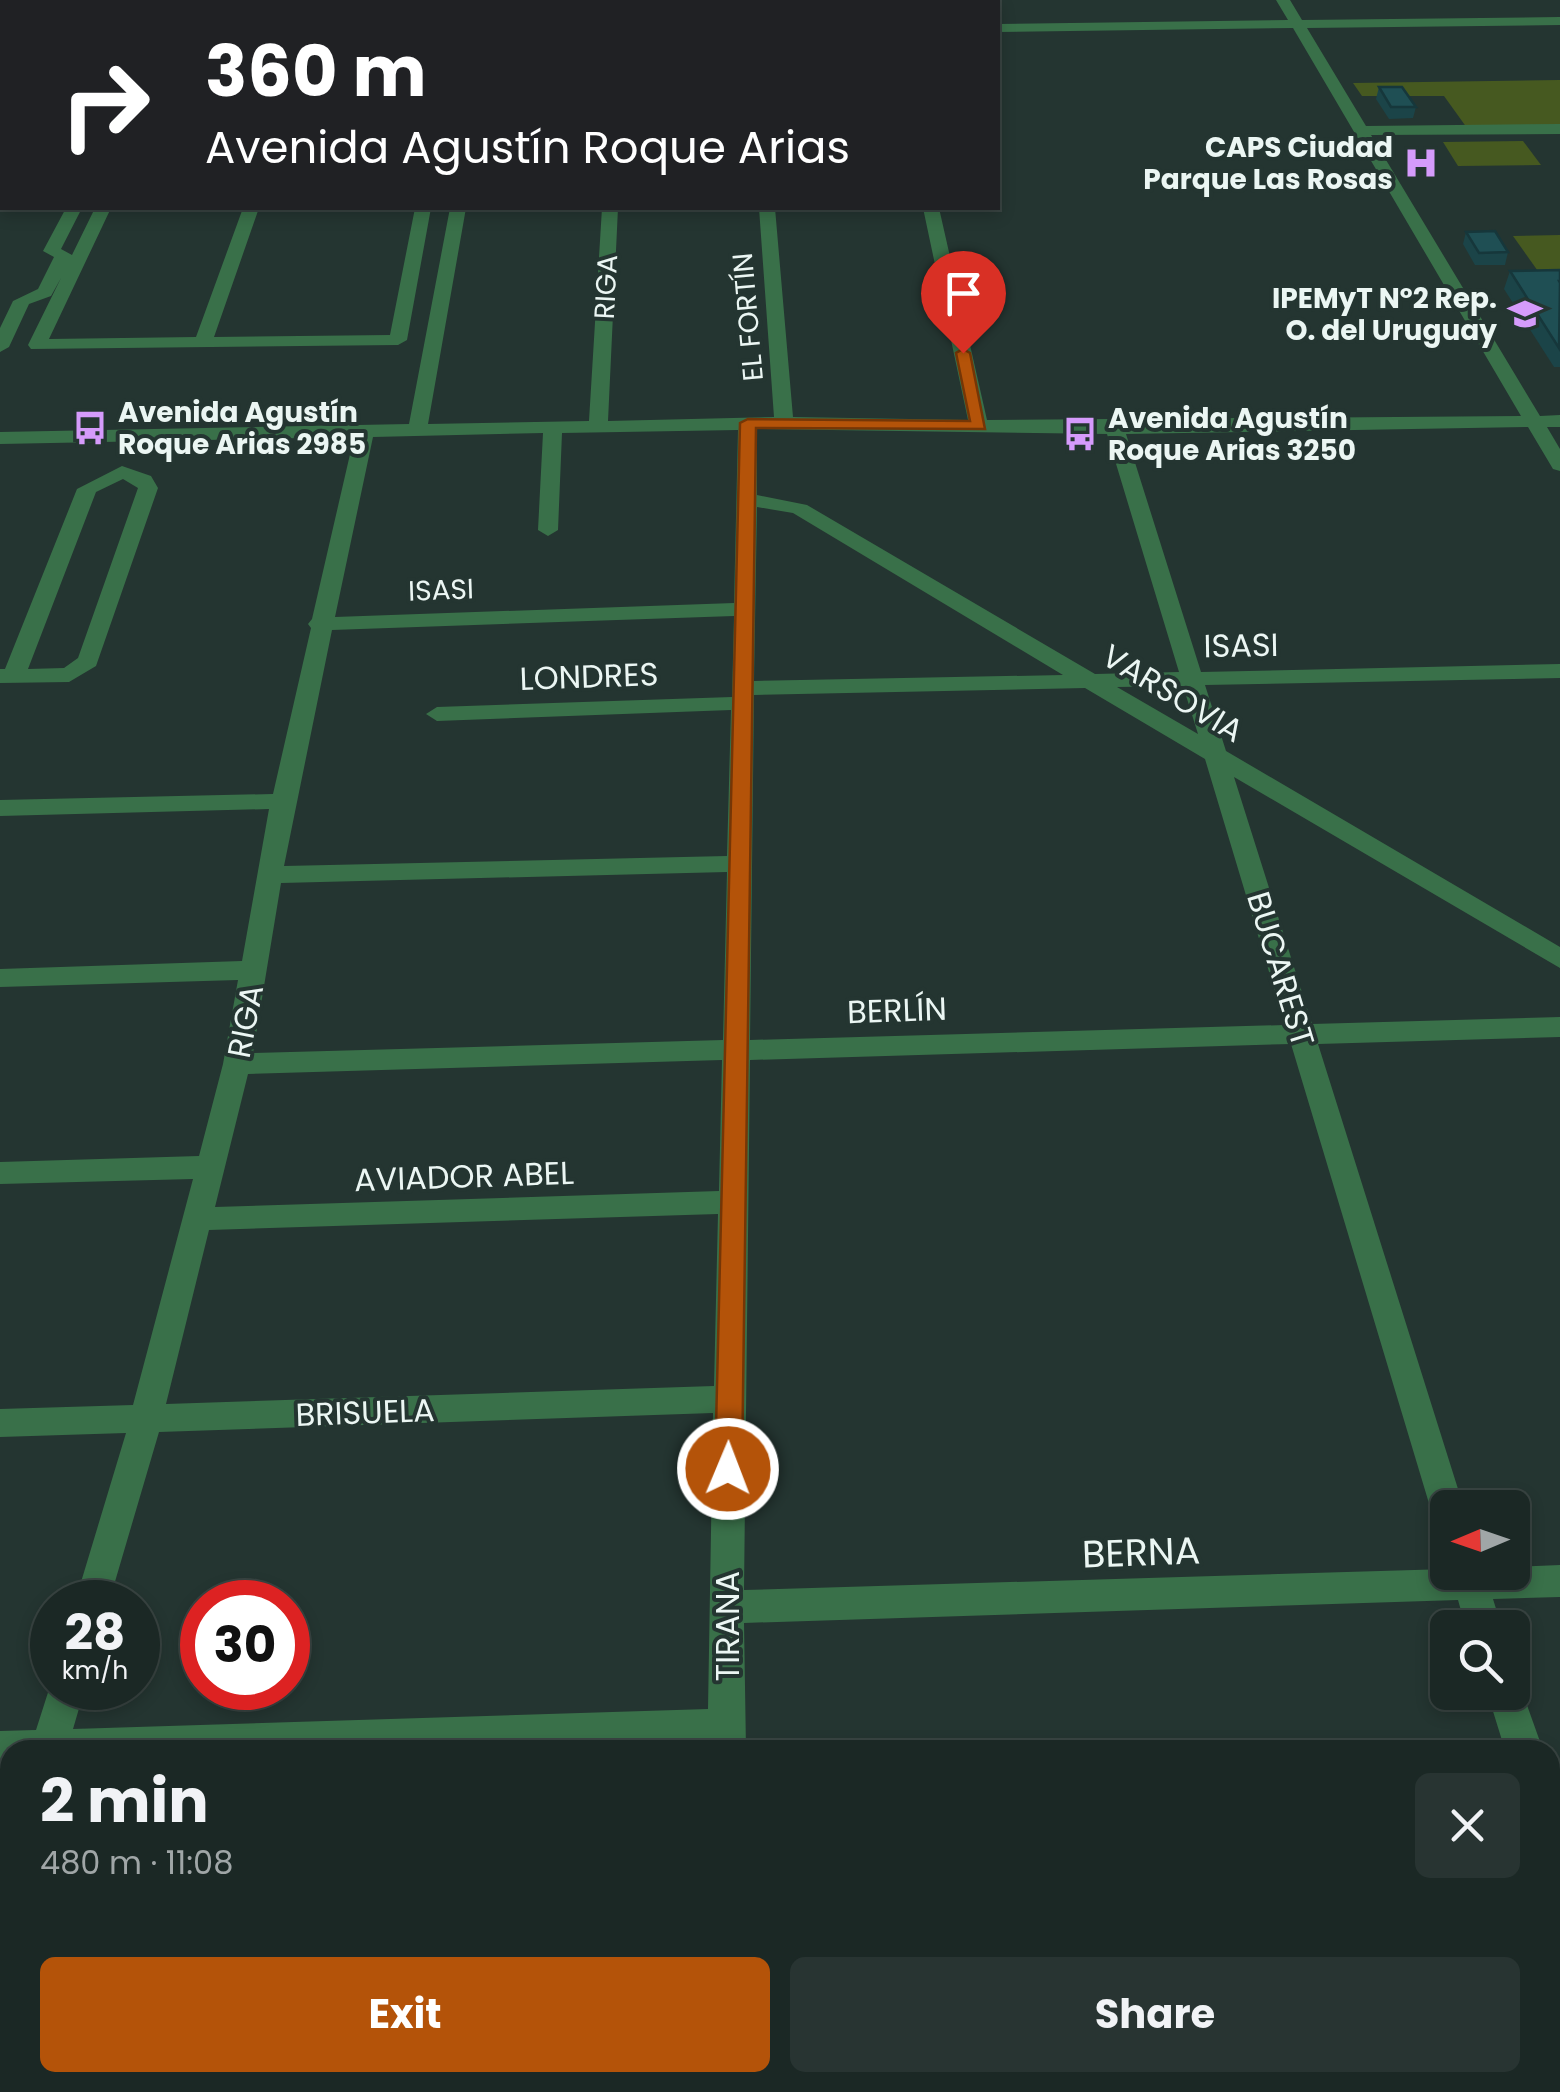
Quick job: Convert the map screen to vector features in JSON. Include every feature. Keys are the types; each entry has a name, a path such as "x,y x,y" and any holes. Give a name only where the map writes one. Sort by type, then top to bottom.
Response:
{"street":[{"path":"1283,0 1560,465"},
{"path":"1000,28 1560,21"},
{"path":"1361,131 1560,129"},
{"path":"0,346 22,301 45,292 64,255 52,251 73,210"},
{"path":"102,210 37,345 398,340 423,210"},
{"path":"203,344 250,210"},
{"path":"418,429 458,210"},
{"name":"RIGA","path":"598,426 610,210"},
{"name":"EL FORTÍN","path":"767,210 784,422"},
{"path":"931,210 979,426"},
{"path":"0,438 784,422 1114,428 1560,421"},
{"name":"TIRANA","path":"727,1738 726,1608 748,423"},
{"path":"548,530 553,427"},
{"name":"BUCAREST","path":"1114,428 1442,1490"},
{"name":"RIGA","path":"98,1580 146,1419 237,1064 282,801 365,431"},
{"path":"122,472 144,480 148,488 88,661 69,675 7,675 87,490 122,472 136,436"},
{"name":"VARSOVIA","path":"747,501 771,501 800,509 1560,959"},
{"name":"ISASI","path":"319,624 744,610"},
{"name":"ISASI","path":"743,696 1089,681 1560,671"},
{"name":"LONDRES","path":"437,714 743,696"},
{"path":"0,808 282,801"},
{"path":"270,875 740,864"},
{"path":"0,978 255,970"},
{"name":"BERLÍN","path":"237,1064 1560,1027"},
{"path":"0,1173 208,1167"},
{"name":"AVIADOR ABEL","path":"196,1219 733,1202"},
{"name":"BRISUELA","path":"0,1423 730,1399"},
{"name":"BERNA","path":"726,1608 1430,1580"},
{"name":"BERNA","path":"1530,1580 1560,1581"},
{"path":"52,1740 61,1710"},
{"path":"1511,1710 1521,1740"},
{"path":"602,1740 727,1738"}],"green space":[{"path":"1560,80 1560,127 1467,128 1444,96 1362,96 1353,83"},
{"path":"1523,141 1541,165 1458,166 1443,142"},
{"path":"1560,235 1560,274 1540,274 1513,236"}],"building":[{"path":"1379,87 1402,87 1416,107 1391,107"},
{"path":"1495,231 1508,252 1479,253 1466,232"},
{"path":"1560,270 1559,281 1559,348 1510,271"}],"place":[{"name":"CAPS Ciudad Parque Las Rosas","path":"1421,163"},
{"name":"IPEMyT Nº2 Rep. O. del Uruguay","path":"1525,314"},
{"name":"Avenida Agustín Roque Arias 2985","path":"90,428"},
{"name":"Avenida Agustín Roque Arias 3250","path":"1080,434"}],"route":[{"path":"728,1469 748,423 979,426 963,353"}]}
